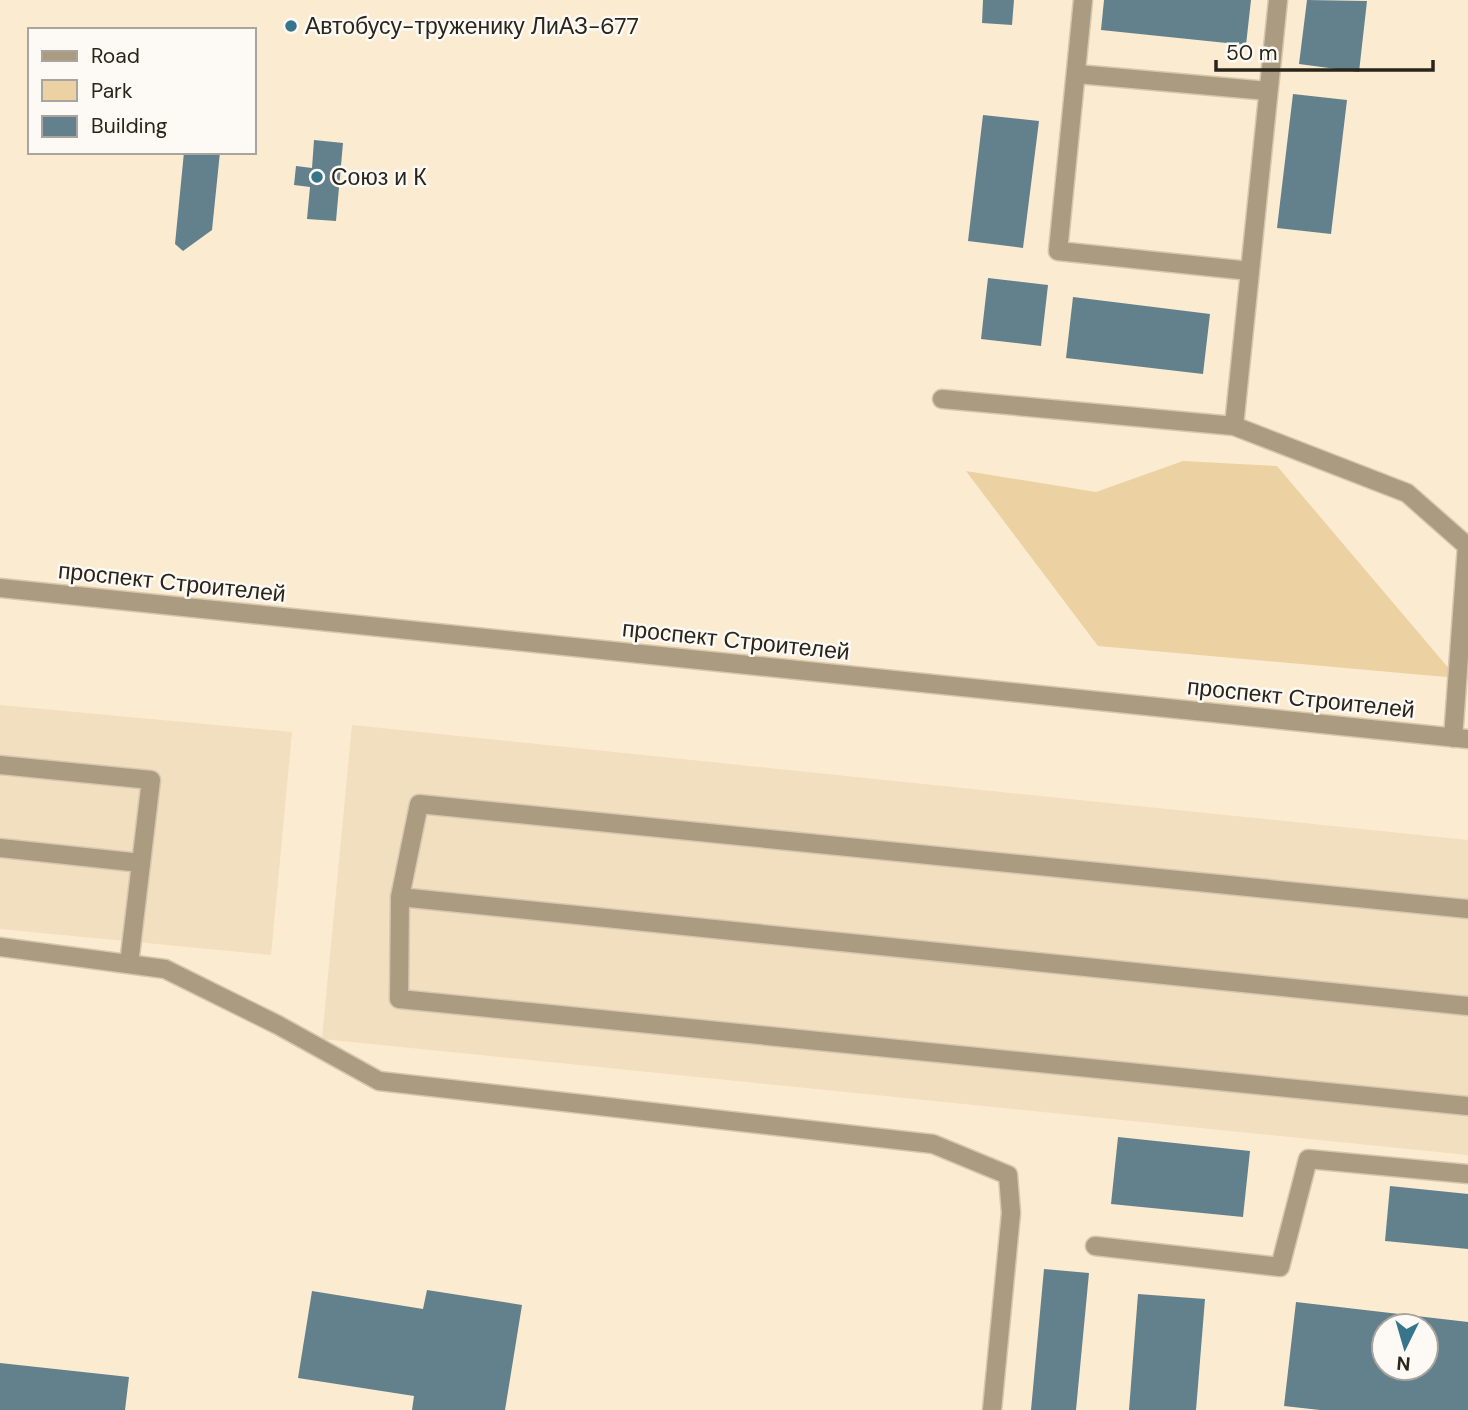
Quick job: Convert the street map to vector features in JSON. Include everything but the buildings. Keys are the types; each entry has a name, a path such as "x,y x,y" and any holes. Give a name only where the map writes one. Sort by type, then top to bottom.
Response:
{"street":[{"path":"1083,0 1058,251 1250,271"},
{"path":"1234,426 1278,0"},
{"path":"1077,75 1268,91"},
{"path":"942,399 1234,426 1406,493 1466,545 1460,739"},
{"name":"проспект Строителей","path":"0,588 1460,739"},
{"path":"0,765 151,780 129,964"},
{"path":"1468,909 419,804 400,897 399,999 1468,1107"},
{"path":"0,848 141,863"},
{"path":"400,897 1468,1006"},
{"path":"0,947 165,969 278,1025 379,1082 933,1144 1008,1175 1011,1213 992,1410"},
{"path":"1095,1246 1280,1267 1308,1159 1468,1174"}],"shaded area":[{"path":"0,705 292,732 271,955 0,929"},
{"path":"352,725 1468,840 1468,1155 322,1039"}],"green space":[{"path":"1183,461 1277,466 1457,678 1098,646 966,471 1096,492"}],"place":[{"name":"Автобусу-труженику ЛиАЗ-677","path":"291,26"},
{"name":"Союз и К","path":"317,177"}]}
